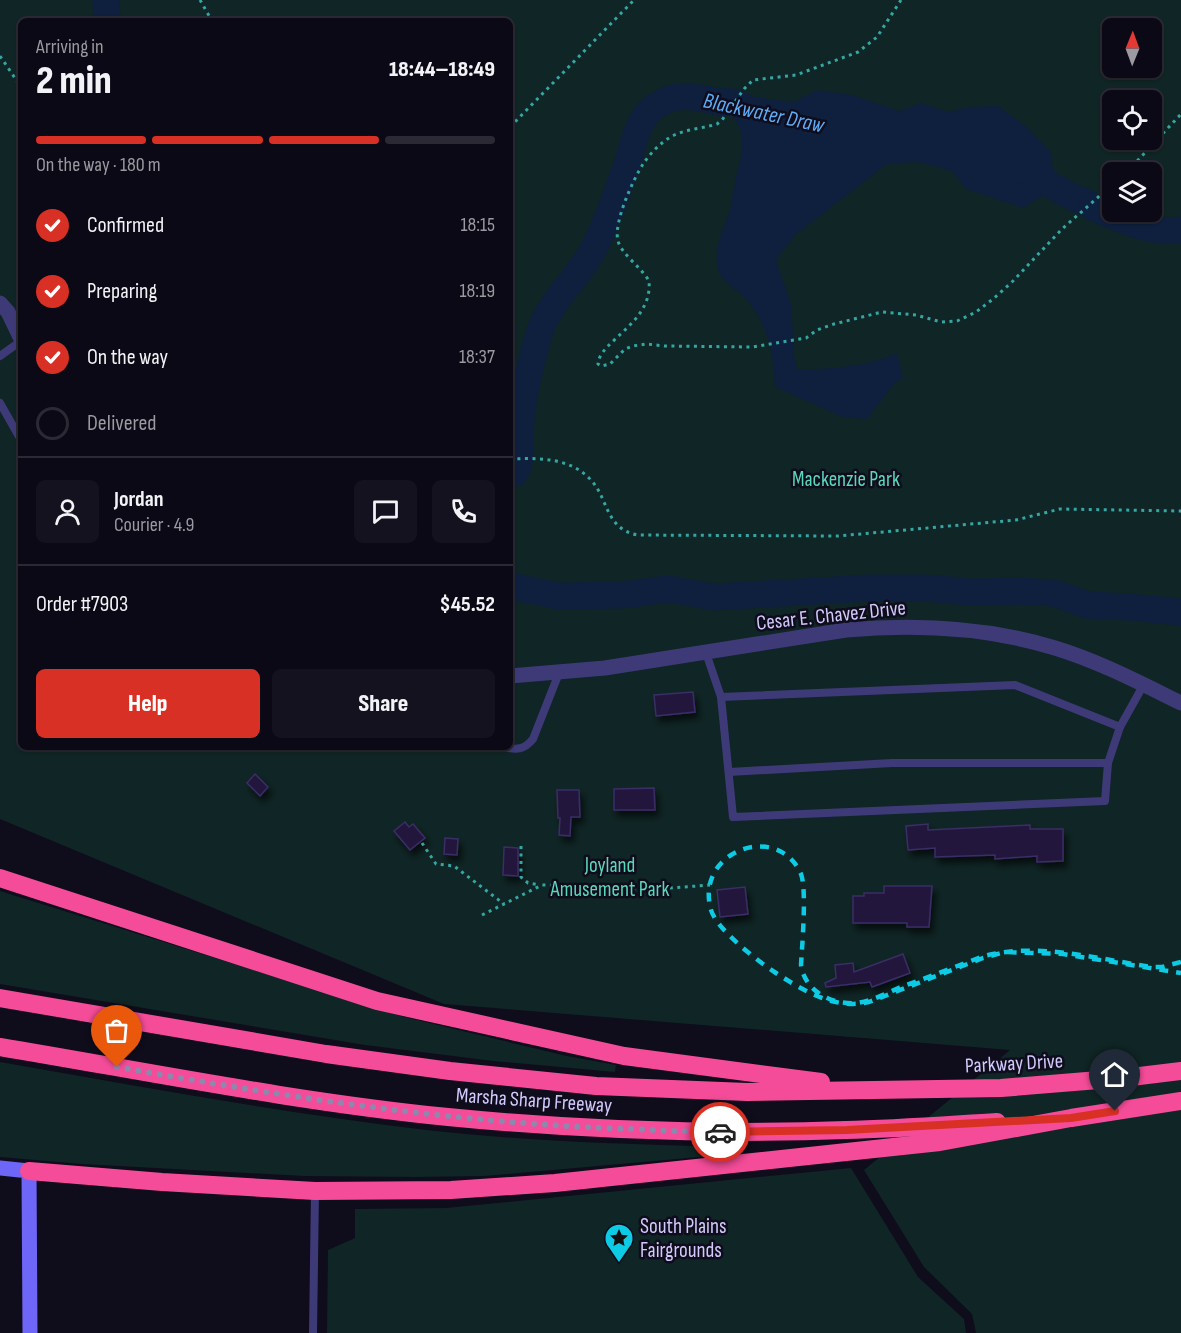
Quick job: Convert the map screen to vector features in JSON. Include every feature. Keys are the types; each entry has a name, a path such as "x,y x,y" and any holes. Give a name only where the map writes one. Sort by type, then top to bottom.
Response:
{"highway":[{"path":"0,878 377,1001 624,1056 885,1090"},
{"name":"Marsha Sharp Freeway","path":"0,998 326,1054 450,1071 596,1086 747,1092 885,1090"},
{"name":"Marsha Sharp Freeway","path":"0,1047 320,1101 447,1117 564,1126 711,1132 847,1130 1071,1118"},
{"name":"Parkway Drive","path":"885,1090 1001,1088 1181,1071"},
{"path":"29,1171 315,1191 451,1190 555,1183 940,1142 1181,1101"}],"main road":[{"path":"0,1168 29,1171 30,1333"}],"street":[{"path":"0,303 8,312 18,334"},
{"name":"Cesar E. Chavez Drive","path":"513,676 559,673 706,653 846,630 878,627 944,628 1019,639 1056,648 1144,684 1181,703"}],"lane":[{"path":"0,356 18,342"},
{"path":"0,403 18,435"},
{"path":"706,653 721,697 733,817 1104,801 1108,763 1120,727 1144,684"},
{"path":"513,749 520,750 533,739 559,673"},
{"path":"721,697 1015,685 1120,727"},
{"path":"729,771 892,763 1108,763"},
{"path":"313,1333 315,1191"}],"path":[{"path":"200,0 210,18"},
{"path":"513,124 634,0"},
{"path":"901,0 893,9 877,37 858,52 796,75 759,78 749,83 717,124 687,131 668,139 660,144 642,165 624,205 617,232 620,246 649,281 648,298 628,329 600,355 598,364 606,366 625,349 646,344 752,347 797,340 834,324 882,312 916,315 941,322 957,321 993,299 1062,229 1102,193"},
{"path":"0,56 18,83"},
{"path":"1136,162 1181,114"},
{"path":"513,459 557,460 588,476 620,528 625,532 638,535 838,536 1016,520 1060,509 1181,510"},
{"path":"422,843 436,864 454,866 504,904"},
{"path":"521,846 521,877 528,883 658,889 710,885"},
{"path":"482,915 542,885"}],"green space":[{"name":"Mackenzie Park","path":"0,0 1181,0 1181,1333 976,1333 972,1314 924,1267 864,1170 1010,1050 444,1004 0,819"},
{"path":"0,891 404,1017 567,1056 616,1065 615,1072 493,1061 365,1045 0,984"},
{"path":"0,1062 266,1108 427,1130 546,1140 744,1147 744,1153 485,1176 415,1177 304,1176 82,1164 0,1157"},
{"name":"South Plains Fairgrounds","path":"851,1168 918,1277 964,1319 966,1333 327,1333 328,1250 355,1238 355,1209 446,1208"}],"water":[{"path":"738,89 754,97 793,102 817,90 852,95 899,111 921,103 948,112 968,107 998,106 1027,127 1051,153 1055,188 1023,208 966,189 952,171 918,162 887,164 795,235 776,260 791,306 797,369 848,366 874,361 897,353 903,377 893,385 867,419 843,417 775,387 771,351 765,329 745,298 727,283 719,272 718,248 731,207 740,161 741,133 733,117 718,106 688,96 693,90"}],"building":[{"path":"693,692 695,712 656,716 654,695"},
{"path":"255,774 268,787 260,796 247,783"},
{"path":"654,788 655,810 614,810 614,789"},
{"path":"557,790 579,790 580,817 571,817 570,836 559,835"},
{"path":"405,822 409,827 413,824 425,838 410,850 394,831"},
{"path":"928,824 928,830 1030,825 1030,829 1063,829 1063,861 1037,862 1037,856 995,859 995,855 935,857 935,848 908,850 906,826"},
{"path":"445,838 458,839 457,855 444,854"},
{"path":"504,847 518,848 518,876 503,875"},
{"path":"884,886 932,886 929,927 907,927 907,923 853,923 853,896 864,896 864,893 884,893"},
{"path":"745,887 748,914 720,917 717,890"},
{"path":"903,954 910,973 872,987 870,982 826,987 825,983 836,978 835,965 853,963 854,972"}],"waterway":[{"path":"106,0 107,18"},
{"name":"Blackwater Draw","path":"513,473 519,463 523,404 539,334 551,309 583,266 597,242 614,202 643,119 662,102 679,97 695,97 723,103"},
{"name":"Blackwater Draw","path":"1024,170 1072,197 1086,202"},
{"name":"Blackwater Draw","path":"1092,207 1124,221 1157,230 1181,230"},
{"path":"513,587 558,596 622,595 669,589 714,597 868,588 925,588 970,592 1019,591 1054,593 1087,605 1181,612"}],"railway":[{"path":"1181,962 1152,967 1068,953 1005,952 984,956 868,1000 857,1003 848,1003 838,1002 829,999 821,995 808,983 804,974 801,965 804,918 803,882 801,874 790,858 775,849 758,847 741,850 726,859 715,872 709,889 711,910 721,927 730,936 776,973 809,992 832,1001 844,1003 856,1004 869,1002 983,958 1005,952 1063,954 1181,973"}],"way so far":[{"path":"117,1067 320,1101 447,1117 564,1126 720,1132"}],"place":[{"name":"South Plains Fairgrounds","path":"619,1264"}],"route":[{"path":"720,1132 847,1130 1071,1118 1115,1111"}],"park label":[{"name":"Joyland Amusement Park","path":"610,877"}]}
